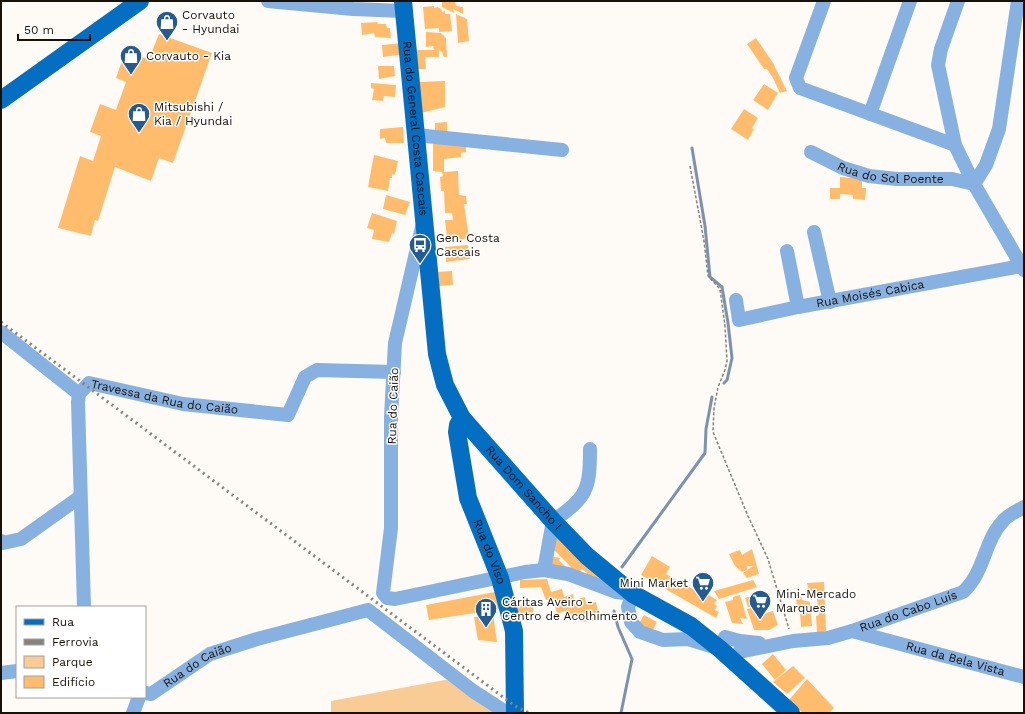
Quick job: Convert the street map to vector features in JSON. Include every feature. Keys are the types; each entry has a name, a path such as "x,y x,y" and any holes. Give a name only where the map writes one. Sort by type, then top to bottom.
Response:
{"main road":[{"path":"1,88 124,1"},
{"path":"1,100 140,1"},
{"name":"Rua do General Costa Cascais","path":"404,6 437,354 445,385 462,418"},
{"name":"Rua Dom Sancho I","path":"462,418 553,521 587,556 633,594 722,643 747,655 790,712"},
{"name":"Rua do Viso","path":"462,418 458,425 457,432 466,488 471,507 500,578 514,631 515,713"},
{"name":"Rua Dom Sancho I","path":"587,556 704,623 722,643"}],"street":[{"path":"268,1 353,9 404,6"},
{"path":"824,1 796,78 797,84 800,88 955,144"},
{"path":"870,114 910,1"},
{"path":"958,1 941,50 938,65 955,144 974,184 1023,268"},
{"path":"974,184 986,165 999,129 1018,1"},
{"path":"416,135 562,150"},
{"name":"Rua do Sol Poente","path":"810,152 844,168 869,176 897,179 952,179 974,184"},
{"name":"Rua do Caião","path":"425,216 396,343 392,417 391,528 383,593 387,598 395,599 500,578"},
{"path":"814,232 830,302"},
{"path":"786,251 798,307"},
{"name":"Rua Moisés Cabica","path":"736,300 739,320 798,307 1023,268"},
{"path":"1,332 79,394"},
{"name":"Travessa da Rua do Caião","path":"84,606 80,497 79,394 89,383 184,404 288,415 305,377 317,370 394,372"},
{"path":"544,570 553,521 579,501 586,491 590,470 590,449"},
{"path":"1,541 3,543 21,539 80,497"},
{"name":"Rua do Cabo Luís","path":"747,655 771,646 793,641 828,638 852,631 963,592 972,584 979,572 994,535 1003,520 1024,507"},
{"path":"500,578 525,572 544,570 568,574 616,592 633,594 628,607 631,622 640,632 663,640 688,639 722,643"},
{"name":"Rua do Caião","path":"146,693 151,694 210,654 258,639 368,610 474,691 507,713"},
{"path":"886,618 880,628 888,640"},
{"name":"Rua Dom Sancho I","path":"691,626 721,644 747,655"},
{"name":"Rua da Bela Vista","path":"852,631 1024,677"},
{"path":"1,673 16,671"},
{"path":"133,713 139,698"}],"path":[{"path":"690,166 704,242 708,276 720,289 725,326 727,361 718,387 714,408 714,432 768,558 793,641"}],"green space":[{"path":"450,679 506,713 331,713 331,701"}],"building":[{"path":"442,1 455,1 456,6 463,7 463,14 453,9 454,13 442,7"},
{"path":"434,6 434,8 438,7 441,9 442,12 445,11 445,14 450,14 452,31 439,32 439,28 425,29 423,7"},
{"path":"456,14 467,19 469,41 458,43"},
{"path":"377,22 378,24 386,24 387,28 390,28 391,38 375,37 374,33 362,35 361,23"},
{"path":"426,32 441,33 446,38 447,57 444,57 442,52 439,50 439,57 425,57 426,69 417,69 415,50 434,50 433,46 426,47"},
{"name":"Mitsubishi / Kia / Hyundai","path":"159,34 212,53 173,163 159,158 151,181 115,167 98,221 95,220 91,236 58,228 80,156 93,161 101,136 90,132 100,104 116,110 126,82 116,78 122,61 127,63 130,54 149,59"},
{"path":"756,38 773,63 787,91 780,93 767,69 764,69 747,44"},
{"path":"403,43 405,54 383,57 382,45"},
{"path":"378,66 394,66 395,76 379,79"},
{"path":"445,81 445,107 421,113 418,82"},
{"path":"371,83 396,85 395,97 384,96 383,101 372,100 374,89 371,88"},
{"path":"764,84 778,93 768,110 753,100"},
{"path":"744,109 758,118 752,128 754,129 748,140 731,129"},
{"path":"447,122 447,134 435,135 435,123"},
{"path":"403,127 404,143 386,143 385,138 380,139 380,129"},
{"path":"466,143 466,152 461,153 461,157 444,159 444,172 458,171 459,195 466,196 467,204 464,204 469,238 457,240 455,237 447,237 445,220 453,220 452,213 445,213 444,191 441,191 440,177 443,176 442,172 433,171 433,144"},
{"path":"374,155 398,161 395,175 392,174 392,178 390,178 388,191 368,187"},
{"path":"840,177 862,179 862,188 866,188 865,200 853,199 853,195 840,194 840,199 830,199 830,188 840,188"},
{"path":"386,195 410,202 405,215 383,209"},
{"path":"372,213 397,221 394,234 392,233 389,242 372,239 374,230 367,228"},
{"path":"468,245 470,259 446,262 445,247"},
{"path":"452,271 453,285 439,286 438,272"},
{"path":"554,532 608,581 585,576 587,573 582,569 577,574 547,567 549,556 560,558 559,560 569,570 571,567 551,547"},
{"path":"752,549 759,574 747,578 743,573 753,566 747,566 747,570 742,572 735,566 729,554 740,550 742,555"},
{"path":"652,556 670,567 666,574 698,592 700,590 717,600 714,604 717,606 715,610 719,612 716,618 641,575"},
{"path":"547,579 551,592 562,589 564,597 573,594 574,600 585,597 586,604 596,602 600,620 581,622 578,617 568,618 565,611 557,614 553,599 546,600 541,587 520,588 520,580"},
{"path":"753,580 757,587 719,599 714,591"},
{"path":"824,582 826,631 817,633 816,616 819,615 816,592 809,591 807,583"},
{"path":"495,592 500,609 429,620 426,605"},
{"path":"762,592 766,603 748,607 745,598"},
{"path":"795,592 800,593 802,600 810,602 810,609 798,612"},
{"path":"740,595 747,619 740,618 743,624 732,623 725,602 733,600 733,597"},
{"path":"532,601 534,615 517,618 516,606"},
{"path":"760,606 763,614 773,611 778,625 769,630 754,630 747,609"},
{"path":"800,612 811,613 812,626 801,627"},
{"name":"Cáritas Aveiro - Centro de Acolhimento","path":"493,614 497,642 478,640 474,617"},
{"path":"644,615 657,622 651,633 638,625"},
{"path":"773,654 786,670 775,680 762,664"},
{"path":"793,666 805,678 787,694 773,682"},
{"path":"807,679 834,708 829,713 803,713 789,700"}],"waterway":[{"path":"692,148 705,226 710,277 722,287 728,323 732,358 727,380 724,383"},
{"path":"622,567 705,453 706,429 712,397"},
{"path":"614,611 618,627 632,659 621,713"}],"railway":[{"path":"1,322 515,706 529,713"}],"place":[{"name":"Corvauto - Hyundai","path":"167,42"},
{"name":"Corvauto - Kia","path":"131,76"},
{"name":"Mitsubishi / Kia / Hyundai","path":"139,134"},
{"name":"Gen. Costa Cascais","path":"420,264"},
{"name":"Mini Market","path":"703,602"},
{"name":"Mini-Mercado Marques","path":"760,620"},
{"name":"Cáritas Aveiro - Centro de Acolhimento","path":"486,628"}]}
